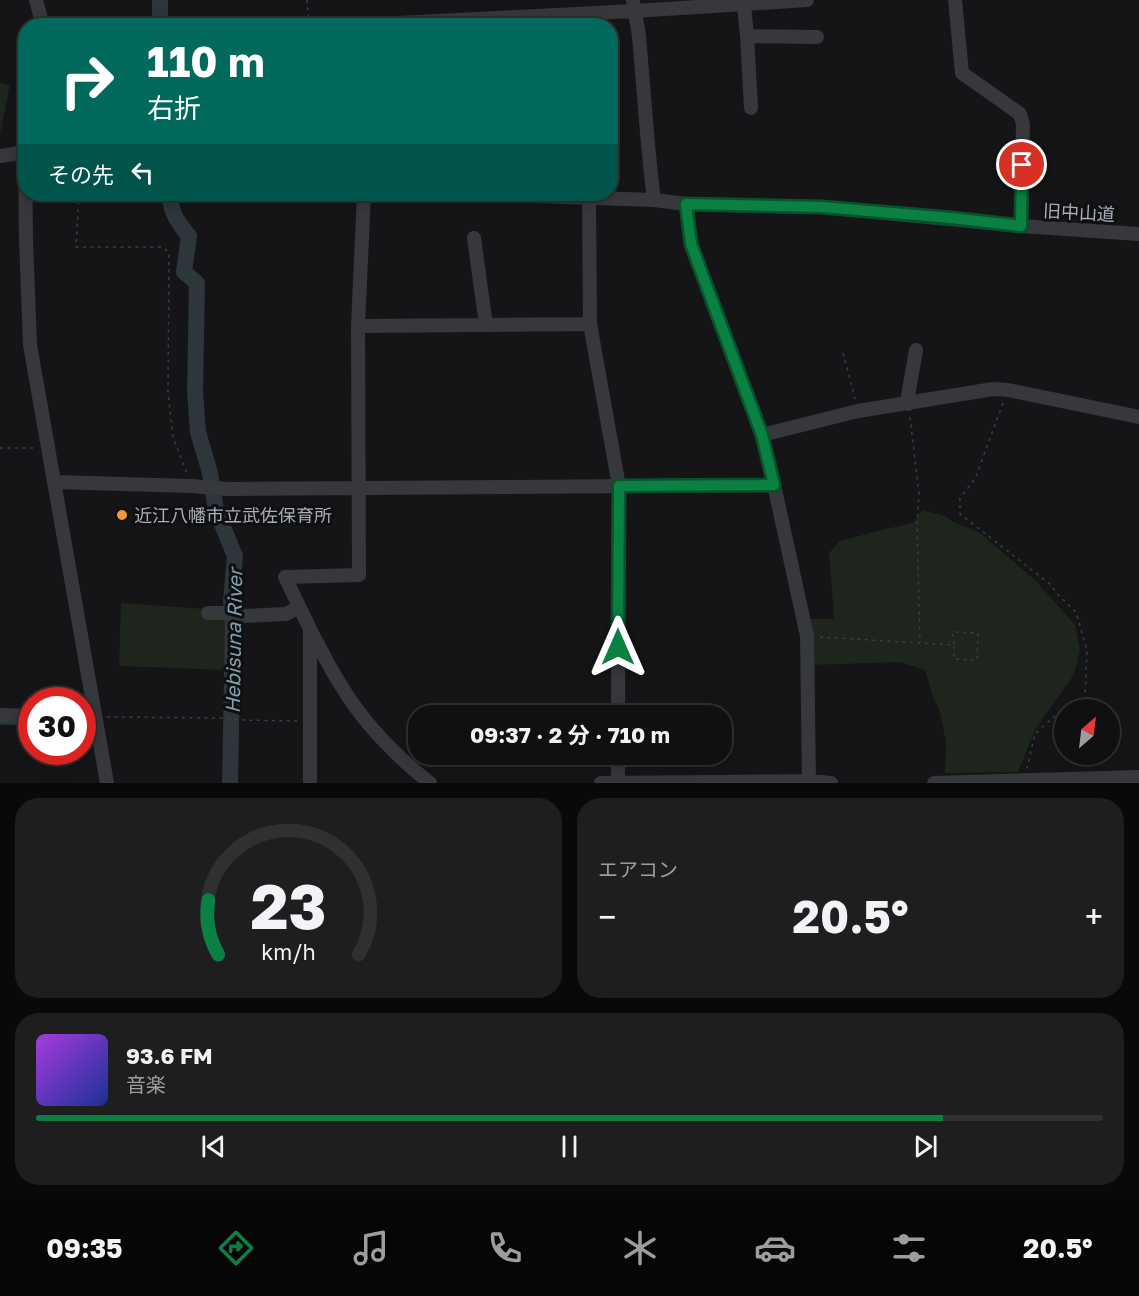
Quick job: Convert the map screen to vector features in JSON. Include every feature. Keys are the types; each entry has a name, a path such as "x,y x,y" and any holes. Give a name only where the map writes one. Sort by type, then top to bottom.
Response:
{"street":[{"path":"36,0 41,18"},
{"path":"451,18 633,5 744,4 807,0"},
{"path":"955,0 962,73 1020,114 1023,124 1021,226"},
{"path":"744,4 751,108"},
{"path":"633,5 639,33 654,200"},
{"path":"747,36 817,37"},
{"path":"0,156 18,153"},
{"name":"旧中山道","path":"618,199 654,200 686,204 822,207 1021,226 1139,234"},
{"path":"26,201 30,345 55,482 85,687"},
{"path":"364,201 358,326 359,575 285,577 310,630 343,689 374,731 404,762 430,783"},
{"path":"589,201 590,324 619,486 618,705"},
{"path":"686,204 691,244 762,435 807,636 809,781"},
{"path":"474,238 486,325"},
{"path":"358,326 590,324"},
{"path":"908,404 916,350"},
{"path":"762,435 858,411 993,389 1139,417"},
{"path":"55,482 221,489 774,485"},
{"path":"208,613 245,616 286,614 299,607"},
{"path":"310,630 310,783"},
{"path":"0,715 18,716"},
{"path":"96,743 107,783"},
{"path":"618,765 618,783"},
{"path":"934,783 1139,777"},
{"path":"601,783 809,781 831,783"}],"path":[{"path":"307,0 308,18"},
{"path":"79,201 76,247 163,247 169,253 168,392 173,438 191,486"},
{"path":"843,353 858,411"},
{"path":"1004,390 1003,405 975,479 960,498 960,514 1051,585 1076,612 1087,651 1085,699 1069,703 1035,734 1024,780"},
{"path":"908,404 919,493 917,526 920,643"},
{"path":"0,448 49,448"},
{"path":"953,632 978,633 977,660 954,659 954,645 953,632"},
{"path":"807,636 954,645"},
{"path":"96,717 309,721"}],"shaded area":[{"path":"0,83 10,85 0,135"},
{"path":"923,510 945,516 953,522 980,533 1036,581 1075,625 1080,649 1073,676 1057,699 1054,699 1054,703 1036,728 1018,772 945,773 946,742 940,712 925,670 900,662 812,665 808,619 834,619 829,553 840,541 913,523"},
{"path":"121,603 206,609 206,619 227,620 228,670 119,666"}],"waterway":[{"name":"Hebisuna River","path":"160,0 160,18"},
{"name":"Hebisuna River","path":"171,201 175,216 189,236 184,272 197,283 195,391 198,432 210,473 216,510 235,556 231,601 233,627 230,783"},
{"path":"0,723 18,724"}],"place":[{"name":"近江八幡市立武佐保育所","path":"122,515"}],"route":[{"path":"618,647 619,486 774,485 762,435 691,244 686,204 822,207 1021,226 1022,165"}]}
